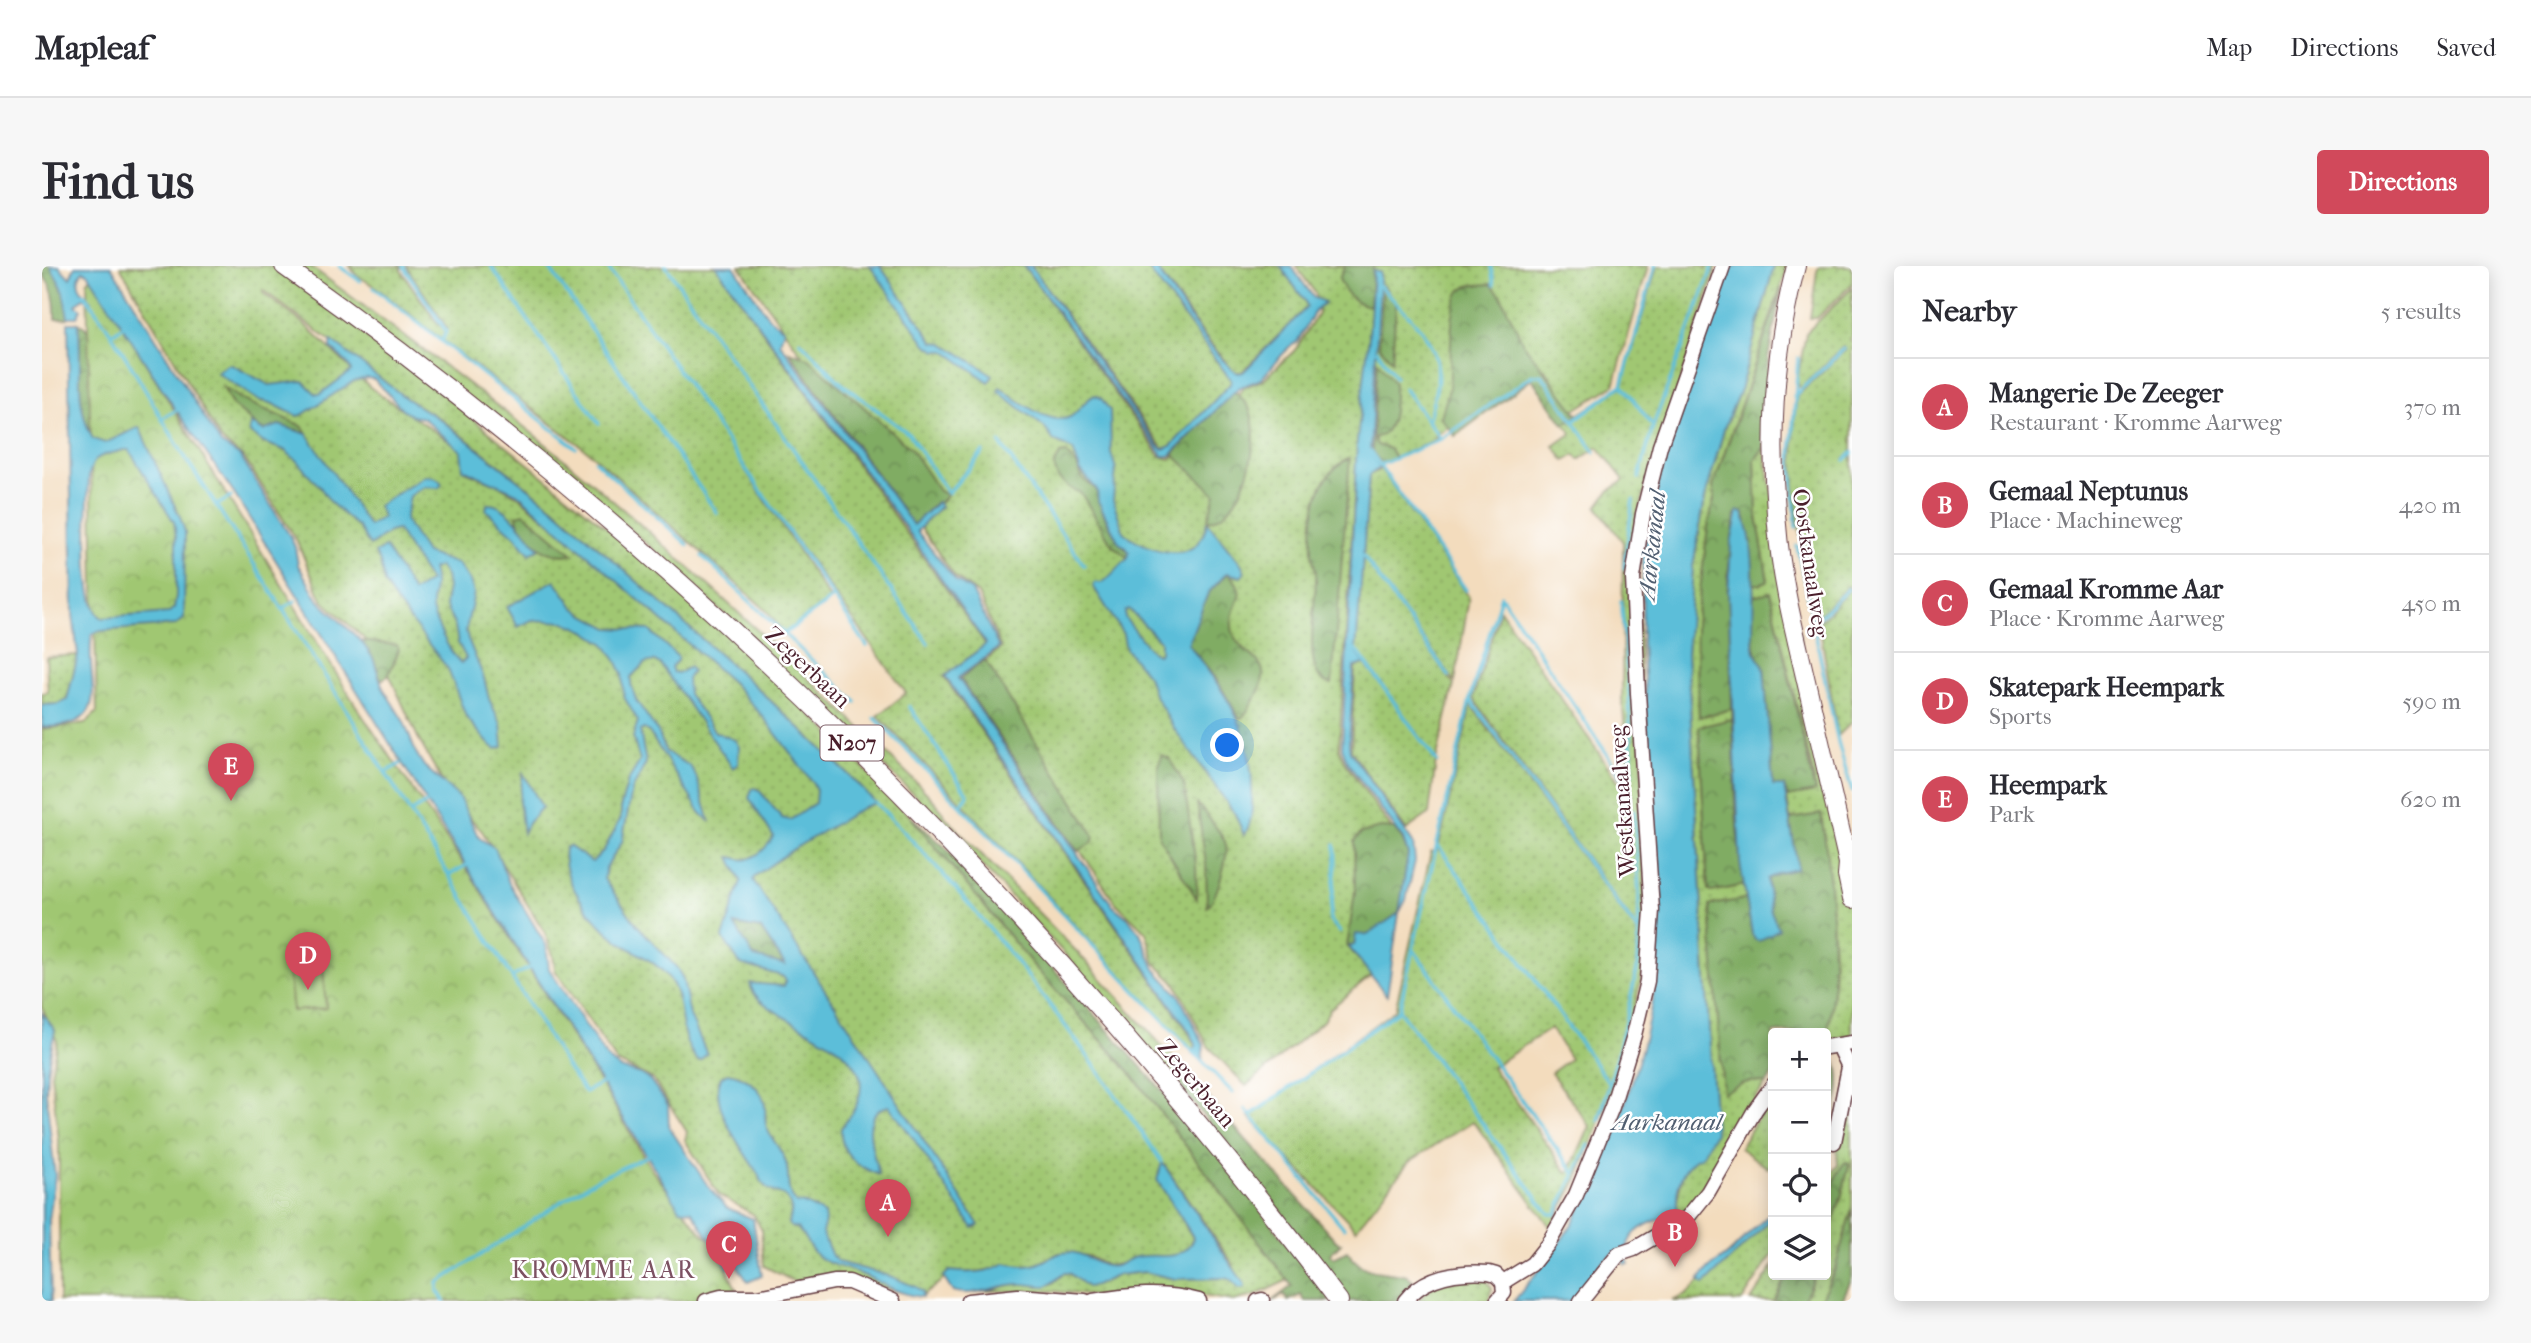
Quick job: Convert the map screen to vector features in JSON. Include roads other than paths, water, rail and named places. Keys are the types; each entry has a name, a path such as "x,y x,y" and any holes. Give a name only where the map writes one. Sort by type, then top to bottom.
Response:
{"main road":[{"name":"Zegerbaan","path":"284,266 473,408 570,488 724,623 855,746 1047,946 1261,1199 1339,1301"},
{"name":"Oostkanaalweg","path":"1796,266 1784,319 1775,392 1773,443 1777,527 1787,598 1850,866 1847,875 1852,899"}],"street":[{"name":"Westkanaalweg","path":"1503,1282 1532,1264 1548,1244 1576,1195 1612,1107 1647,981 1651,909 1633,578 1643,514 1660,446 1723,266"},
{"path":"1834,1142 1849,1067 1839,1045"},
{"path":"1581,1301 1624,1253 1687,1218 1708,1192 1769,1091"},
{"path":"1405,1301 1423,1283 1441,1276 1489,1273 1496,1275 1503,1282 1504,1293 1497,1301"},
{"path":"706,1301 721,1297 744,1297 806,1289 834,1282 849,1282 893,1301"},
{"path":"1093,1301 1138,1294 1175,1295 1199,1301"},
{"path":"968,1301 1018,1296 1085,1301"}],"water":[{"path":"50,266 59,266 70,278 75,266 111,266 221,444 240,456 290,536 298,565 319,601 361,641 373,658 383,688 404,722 424,766 459,797 476,832 481,839 495,848 509,883 546,945 549,969 606,1057 620,1068 650,1080 668,1105 669,1127 710,1189 727,1208 753,1219 762,1276 748,1282 736,1264 728,1268 692,1211 680,1209 235,495 170,401 88,273 83,271 78,283 90,300 83,298 76,305 81,309 77,317 68,317 62,287"},
{"path":"716,266 734,266 769,318 784,329 780,343 913,525 937,502 941,506 917,531 956,581 972,591 999,648 958,678 1113,906 1128,918 1140,933 1155,969 1178,994 1204,1045 1202,1062 1192,1052 1196,1045 1189,1031 945,676 986,644"},
{"path":"870,266 880,266 934,342 943,343 993,375 989,382 945,351 936,351 926,344"},
{"path":"1024,266 1031,266 1163,449 1171,446 1231,380 1146,266 1155,266 1207,341 1238,373 1243,372 1307,307 1280,266 1291,266 1314,298 1325,302 1315,311 1297,342 1289,347 1261,379 1238,388 1170,456 1163,456"},
{"name":"Aarkanaal","path":"1730,266 1774,266 1741,387 1725,426 1705,498 1693,566 1687,654 1715,1132 1702,1156 1690,1163 1682,1175 1677,1196 1676,1220 1672,1222 1665,1218 1648,1224 1635,1233 1628,1246 1629,1264 1625,1265 1622,1257 1615,1253 1599,1265 1599,1275 1576,1301 1514,1301 1559,1244 1582,1205 1621,1112 1649,1018 1658,955 1659,923 1642,643 1643,553 1665,453"},
{"path":"1373,271 1380,272 1380,286 1370,451 1380,468 1369,475 1356,651 1365,664 1354,667 1349,743 1350,751 1413,843 1415,861 1406,900 1399,913 1408,854 1403,839 1347,762 1342,748 1357,441 1369,336"},
{"path":"68,323 78,323 81,396 93,439 105,443 139,427 180,517 185,532 184,619 176,625 92,634 90,651 93,683 89,709 81,719 66,725 42,727 42,705 59,704 67,700 78,655 73,615","holes":["129,450 174,522 176,596 174,608 168,613 102,618 95,609 88,574 89,475 97,459 106,454"]},
{"path":"331,340 407,399 440,419 554,508 755,686 876,803 864,807 792,850 753,880 979,1225 973,1228 889,1106 873,1116 870,1125 879,1175 851,1158 843,1145 841,1128 856,1106 861,1087 858,1071 848,1057 833,1045 761,1001 750,983 784,986 786,980 782,976 740,964 723,938 741,881 730,857 743,860 751,858 763,850 773,836 749,798 752,789 759,790 782,818 790,820 815,803 816,790 813,783 764,718 733,683 517,493 463,469 461,451 423,418 405,412 374,379 354,381 297,416 271,403 258,400 217,373 227,365 232,365 269,385 303,381 316,394 320,394 351,371 347,363 331,348","holes":["734,924 761,929 785,965 754,957"]},
{"path":"1000,387 1043,415 1062,419 1073,415 1095,395 1101,398 1110,411 1111,453 1116,469 1113,500 1124,533 1160,550 1184,551 1194,546 1202,537 1207,522 1242,565 1245,572 1241,577 1227,573 1208,593 1188,644 1235,713 1248,749 1252,810 1244,835 1235,814 1175,730 1154,694 1148,676 1126,649 1123,634 1093,586 1095,582 1101,583 1107,579 1128,558 1129,553 1126,547 1119,543 1098,501 1097,490 1080,470 1073,450 1054,441 1044,427 998,391","holes":["1129,609 1160,641 1160,652 1157,654 1151,651 1125,618 1125,611"]},
{"path":"251,423 263,431 279,425 307,434 369,526 383,517 378,506 425,476 435,477 442,484 439,488 424,487 410,496 405,520 426,553 458,564 470,581 474,593 466,630 489,699 501,724 503,747 496,749 488,743 466,717 448,669 384,583 380,562 375,553 385,547 413,592 430,581 397,530 389,532 370,546 359,528 331,503 297,461 284,450 264,443 249,432","holes":["439,566 446,576 448,587 445,605 466,658 461,663 444,638 432,609 432,569"]},
{"path":"487,504 502,508 516,520 539,548 530,554 515,536 486,510"},
{"path":"1738,511 1743,513 1750,541 1753,639 1755,652 1764,667 1773,786 1784,786 1797,862 1797,869 1778,873 1767,879 1770,909 1779,929 1759,941 1755,940 1752,934 1740,863 1728,593 1731,543"},
{"path":"555,580 574,607 609,628 649,630 678,657 671,667 673,672 679,673 689,667 692,671 687,679 688,694 715,732 735,740 739,747 738,764 733,768 660,664 655,661 645,663 631,677 636,700 658,732 666,752 690,766 696,776 710,822 700,812 649,732 644,729 640,731 646,763 632,790 622,842 606,867 604,879 637,925 677,968 683,979 690,1016 707,1054 699,1061 687,1042 674,986 668,977 656,965 616,939 597,921 580,898 567,873 565,848 569,846 592,862 604,850 621,818 621,805 628,781 640,761 633,737 638,721 624,697 622,674 617,662 605,644 565,622 532,620 518,627 507,607"},
{"path":"523,773 542,807 523,833 519,802"},
{"path":"1399,913 1387,996 1349,947 1354,945 1356,934 1367,935"},
{"path":"42,1013 55,1030 47,1071 46,1093 55,1176 49,1220 51,1301 42,1301"},
{"path":"727,1073 740,1076 761,1094 767,1128 786,1162 790,1193 796,1203 806,1204 824,1214 822,1233 832,1256 838,1262 890,1276 916,1287 922,1292 922,1297 896,1290 824,1261 813,1251 797,1228 788,1224 791,1209 788,1200 764,1186 728,1126 718,1088 721,1077"},
{"path":"1162,1162 1245,1288 1238,1289 1226,1278 1175,1279 1145,1272 1118,1275 1087,1287 1069,1273 1064,1273 1046,1286 1018,1284 960,1293 952,1291 943,1277 949,1271 985,1271 1005,1263 1031,1266 1069,1252 1111,1266 1140,1256 1178,1254 1192,1243 1193,1237 1157,1180"},
{"path":"1768,1216 1768,1223 1704,1285 1699,1281 1707,1270"}],"waterway":[{"path":"339,266 360,281"},
{"path":"403,266 446,331 442,341"},
{"path":"491,266 599,424"},
{"path":"548,266 717,513"},
{"path":"607,266 867,646"},
{"path":"666,266 928,643"},
{"path":"1491,266 1494,285"},
{"path":"1573,421 1622,385 1655,266"},
{"path":"1639,478 1653,426 1713,266"},
{"path":"1380,286 1417,324 1436,359 1437,384 1428,421"},
{"path":"374,288 576,448"},
{"path":"84,294 567,1067 585,1092 602,1083"},
{"path":"113,333 125,325"},
{"path":"800,341 841,383 909,434 948,493 983,452"},
{"path":"1794,396 1844,349"},
{"path":"1377,350 1395,377"},
{"path":"1796,527 1791,455 1798,358"},
{"path":"1380,465 1441,439 1533,375 1542,375 1595,452"},
{"path":"1622,385 1653,426"},
{"path":"1404,388 1441,439"},
{"path":"161,419 177,410"},
{"path":"1000,443 1084,565"},
{"path":"1370,451 1466,590"},
{"path":"1845,460 1852,453"},
{"path":"595,461 688,545"},
{"path":"217,505 231,497"},
{"path":"1624,568 1633,500"},
{"path":"1797,546 1838,742 1852,791"},
{"path":"702,556 856,702"},
{"path":"1363,556 1449,676"},
{"path":"1812,624 1848,589"},
{"path":"1399,1010 1472,691 1501,596 1627,784"},
{"path":"784,634 833,598"},
{"path":"283,608 295,601"},
{"path":"1621,601 1629,690 1632,774"},
{"path":"1356,649 1437,762"},
{"path":"1470,699 1637,930"},
{"path":"909,706 968,795 962,804"},
{"path":"875,718 1233,1093"},
{"path":"386,772 400,764"},
{"path":"411,812 426,803"},
{"path":"876,803 954,887 1027,976 1162,1162"},
{"path":"1599,1121 1618,1054 1638,965 1639,893 1634,810"},
{"path":"1436,843 1610,1084"},
{"path":"1335,845 1336,863 1330,920 1340,932"},
{"path":"449,875 467,865"},
{"path":"1413,949 1575,1174"},
{"path":"512,977 531,967"},
{"path":"1251,1115 1399,1010 1549,1214 1556,1214 1589,1145"},
{"path":"1245,1109 1344,1228"},
{"path":"444,1301 438,1291 438,1283 577,1191 647,1156"}],"place":[{"name":"Heempark","path":"231,801"},
{"name":"Skatepark Heempark","path":"308,990"},
{"name":"Mangerie De Zeeger","path":"888,1237"},
{"name":"Gemaal Neptunus","path":"1675,1267"},
{"name":"Gemaal Kromme Aar","path":"729,1279"}],"district":[{"name":"KROMME AAR","path":"604,1270"}]}
